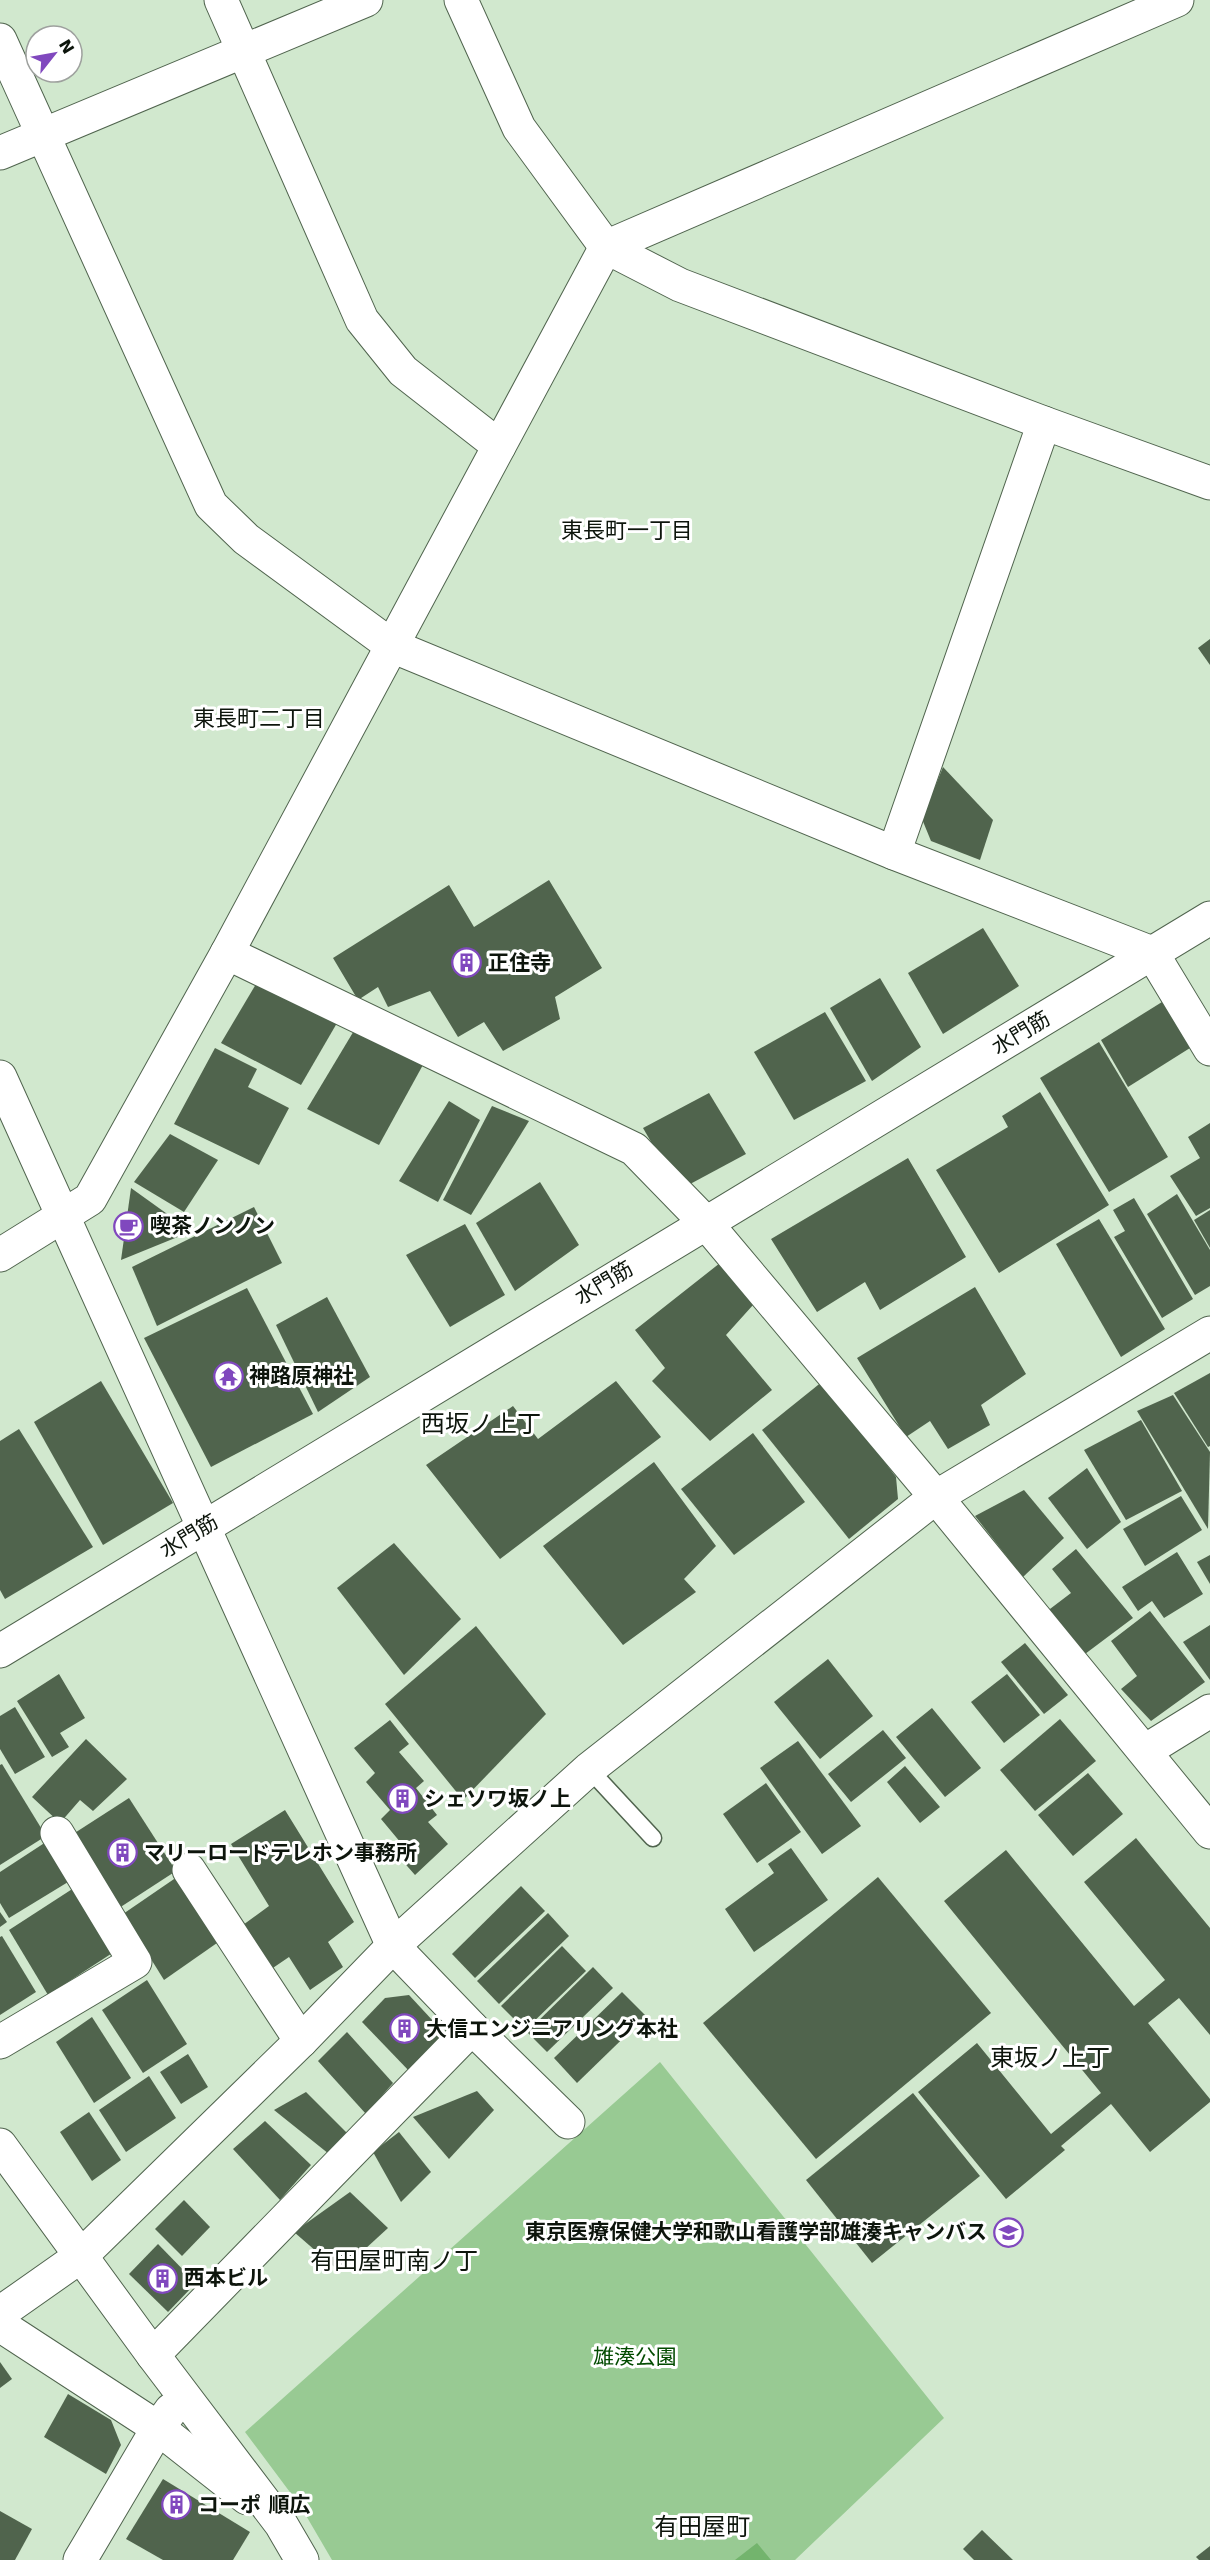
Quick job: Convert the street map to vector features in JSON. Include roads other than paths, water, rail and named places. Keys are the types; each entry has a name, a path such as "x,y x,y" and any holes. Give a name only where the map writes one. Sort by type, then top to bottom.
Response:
{"street":[{"path":"221,0 245,50 362,320 403,371 499,446"},
{"path":"0,153 43,133 366,0"},
{"path":"462,0 519,128 606,247 680,285 1044,423 1210,483"},
{"path":"0,1255 90,1199 227,953 606,247 1177,0"},
{"path":"0,40 212,505 246,539 392,646 894,852 1152,953 1210,1049"},
{"path":"894,852 1044,423"},
{"name":"水門筋","path":"0,1651 1210,918"},
{"path":"227,953 634,1149 705,1222 936,1497 1210,1832"},
{"path":"0,1077 393,1946 568,2122"},
{"path":"0,2313 81,2256 301,2041 393,1946 590,1769 936,1497 1210,1333"},
{"path":"1145,1751 1210,1711"},
{"path":"0,2042 135,1962 57,1833"},
{"path":"189,1870 301,2041"},
{"path":"153,2355 472,2028"},
{"path":"0,2145 153,2355 281,2524 302,2560"},
{"path":"0,2325 158,2428 281,2524"},
{"path":"80,2560 158,2428 183,2394"}],"lane":[{"path":"590,1769 653,1838"}],"place":[{"name":"正住寺","path":"467,963"},
{"name":"喫茶ノンノン","path":"129,1226"},
{"name":"神路原神社","path":"228,1376"},
{"name":"シェソワ坂ノ上","path":"403,1799"},
{"name":"マリーロードテレホン事務所","path":"123,1853"},
{"name":"大信エンジニアリング本社","path":"405,2029"},
{"name":"東京医療保健大学和歌山看護学部雄湊キャンバス","path":"1008,2232"},
{"name":"西本ビル","path":"163,2278"},
{"name":"コーポ 順広","path":"177,2505"}],"district":[{"name":"東長町一丁目","path":"627,530"},
{"name":"東長町二丁目","path":"259,718"},
{"name":"西坂ノ上丁","path":"481,1424"},
{"name":"東坂ノ上丁","path":"1050,2058"},
{"name":"有田屋町南ノ丁","path":"394,2261"},
{"name":"有田屋町","path":"702,2527"}],"park label":[{"name":"雄湊公園","path":"635,2357"}]}
